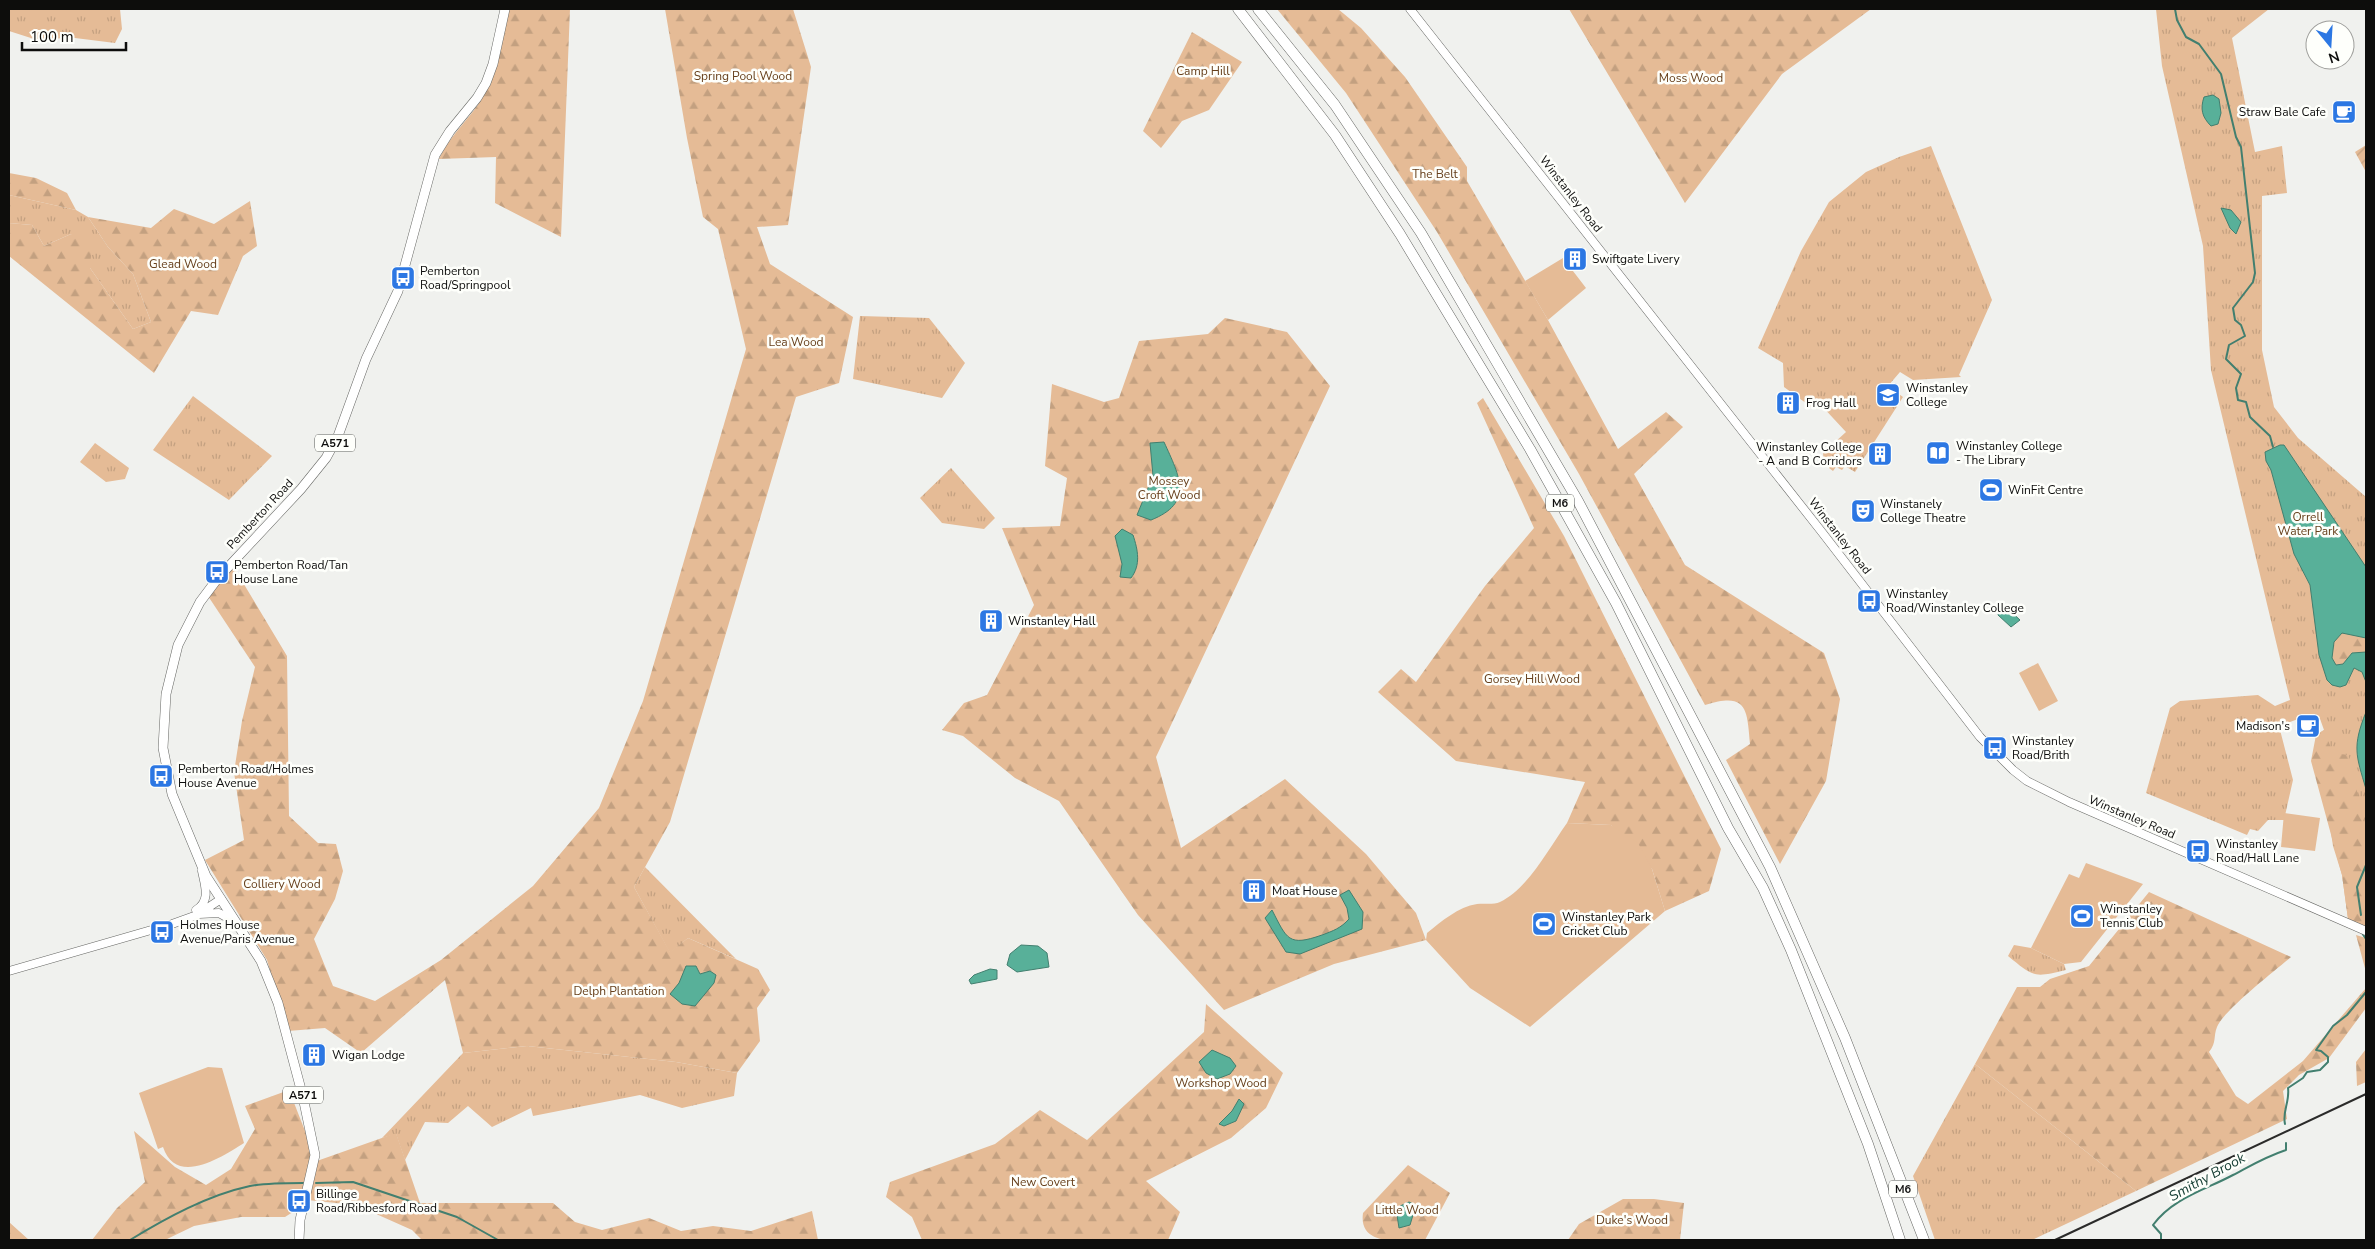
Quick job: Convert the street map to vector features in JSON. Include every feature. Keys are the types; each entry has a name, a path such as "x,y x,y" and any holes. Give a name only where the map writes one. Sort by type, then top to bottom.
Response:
{"highway":[{"name":"M6","path":"1238,9 1335,135 1400,234 1530,449 1616,603 1728,828 1763,888 1834,1054 1868,1144 1900,1240"},
{"name":"M6","path":"1258,9 1335,105 1421,233 1578,501 1770,867 1839,1025 1924,1240"},
{"name":"M6","path":"1883,1138 1917,1240"},
{"name":"M6","path":"1868,1144 1893,1240"}],"main road":[{"name":"Pemberton Road","path":"298,1240 300,1220 315,1155 310,1127 278,1003 258,955 200,866 172,794 163,748 166,694 178,646 208,589 301,489 326,458 338,436 366,359 398,291 435,155 450,131 486,83 493,64 505,9"}],"street":[{"name":"Winstanley Road","path":"1410,9 1821,531 1956,706 1980,736 2012,770 2027,781 2069,802 2366,931"},
{"path":"172,924 200,908 205,901 205,886 200,866"},
{"path":"9,972 172,924 197,915 221,899"},
{"path":"197,915 219,914 236,923"}],"green space":[{"path":"9,9 120,9 122,29 115,43 75,38 34,39 9,31"},
{"path":"508,9 570,9 561,237 495,203 496,157 439,159 484,95 494,72 501,47"},
{"path":"665,9 793,9 811,67 788,225 757,227 770,264 853,317 839,383 796,397 670,822 634,887 670,952 688,938 758,969 770,990 757,1008 760,1041 737,1073 676,1062 527,1046 463,1053 445,980 361,1053 325,1028 288,1031 267,960 205,860 244,840 234,772 242,721 255,667 208,596 233,566 287,656 289,816 318,843 336,844 343,871 335,899 314,939 333,986 375,1001 441,960 533,886 599,808 643,701 746,349 718,229 703,217 687,138"},
{"name":"The Belt","path":"1277,9 1338,9 1361,28 1405,77 1467,167 1467,181 1548,320 1618,449 1666,412 1683,427 1634,474 1685,565 1824,653 1840,699 1826,781 1780,864 1726,760 1750,744 1746,712 1737,702 1719,701 1705,705 1579,474 1437,232 1346,93"},
{"name":"Moss Wood","path":"1569,9 1871,9 1782,74 1685,203"},
{"name":"Orrell Water Park","path":"2156,9 2269,9 2232,38 2255,152 2282,146 2287,193 2262,196 2262,350 2274,407 2298,438 2366,497 2366,928 2348,919 2342,875 2333,846 2316,735 2324,730 2319,716 2298,719 2279,726 2293,780 2284,820 2268,820 2258,831 2250,829 2247,835 2146,793 2170,708 2180,701 2258,695 2275,706 2290,700 2211,370 2203,246 2162,66"},
{"name":"Camp Hill","path":"1192,32 1242,62 1209,110 1182,121 1161,148 1143,131"},
{"path":"2366,145 2366,172 2355,152"},
{"path":"1931,146 1992,300 1959,375 1961,377 1913,380 1900,372 1888,386 1903,397 1855,472 1845,466 1842,470 1836,467 1833,471 1829,468 1829,465 1827,467 1824,465 1823,453 1846,432 1820,404 1814,409 1784,387 1783,363 1758,348 1801,251 1829,202 1866,172 1899,157"},
{"path":"9,173 36,178 67,193 76,210 9,195"},
{"path":"9,195 76,210 88,217 108,247 133,274 151,322 133,329 90,268 71,234 44,246 32,225 9,223"},
{"name":"Glead Wood","path":"250,201 257,246 243,256 218,315 191,311 154,373 9,256 9,223 32,225 44,246 71,234 92,244 90,268 133,329 151,322 133,274 108,247 88,217 151,228 174,209 214,224"},
{"path":"1563,258 1586,288 1548,320 1525,281"},
{"path":"860,316 929,318 965,363 942,398 853,379"},
{"name":"Mossey Croft Wood","path":"1225,318 1287,332 1330,386 1156,757 1181,848 1285,779 1366,854 1416,913 1426,940 1334,964 1224,1010 1138,915 1059,801 1015,778 963,736 942,730 964,703 987,695 1034,605 1002,528 1060,526 1067,478 1045,466 1052,384 1104,402 1119,398 1139,341 1208,334"},
{"path":"193,396 272,456 229,500 153,450"},
{"name":"Gorsey Hill Wood","path":"1483,398 1564,536 1721,849 1709,891 1665,911 1652,869 1611,825 1567,823 1585,782 1456,761 1378,692 1401,669 1416,682 1485,586 1534,528 1477,403"},
{"path":"95,443 129,468 125,479 106,482 80,462"},
{"path":"951,468 995,518 984,529 942,523 920,498"},
{"path":"2342,633 2366,638 2366,652 2352,653 2343,664 2336,665 2332,658 2334,642"},
{"path":"2038,663 2058,701 2039,711 2019,673"},
{"path":"2324,730 2333,753 2348,755 2352,766 2366,836 2366,928 2348,919 2342,875 2311,761 2316,735"},
{"path":"2284,813 2320,818 2315,851 2281,847"},
{"name":"Winstanley Park Cricket Club","path":"1567,823 1611,825 1638,843 1652,869 1665,911 1530,1027 1470,988 1426,940 1427,933 1450,915 1463,908 1477,904 1497,903 1510,896 1529,878"},
{"name":"Winstanley Tennis Club","path":"2086,863 2143,884 2081,962 2064,964 2031,948 2069,874 2079,878"},
{"path":"645,867 736,959 688,938 670,953 634,887"},
{"path":"2149,892 2291,957 2239,1001 2221,1020 2209,1052 2236,1096 2248,1104 2303,1061 2366,988 2366,1008 2329,1058 2299,1075 2283,1091 2287,1119 2136,1191 1975,1064 2017,987 2040,987 2050,979 2089,966"},
{"path":"2356,935 2366,938 2366,972"},
{"path":"2014,945 2031,948 2064,964 2066,970 2040,975 2029,972 2008,956"},
{"path":"1206,1004 1283,1073 1266,1108 1231,1138 1146,1181 1180,1212 1168,1240 922,1240 912,1217 886,1197 890,1182 995,1144 1040,1110 1087,1140 1204,1032"},
{"path":"527,1046 676,1062 737,1073 734,1096 682,1108 640,1095 533,1116 531,1108 492,1127 468,1106 448,1123 425,1122 405,1160 396,1134 382,1138 463,1053"},
{"path":"2366,1049 2366,1082 2357,1086 2356,1062"},
{"path":"1975,1064 2136,1191 2032,1240 1935,1240 1913,1176"},
{"path":"208,1067 222,1068 244,1143 212,1161 200,1165 189,1167 178,1165 169,1159 163,1147 158,1149 139,1093"},
{"path":"289,1090 314,1154 296,1210 285,1217 241,1217 194,1226 165,1240 92,1240 117,1208 145,1182 134,1131 175,1167 206,1185 231,1169 255,1129 245,1106"},
{"path":"396,1133 420,1203 553,1203 575,1222 602,1230 649,1218 681,1231 713,1226 751,1231 812,1211 818,1240 422,1240 412,1230 356,1205 307,1200 314,1162"},
{"name":"Little Wood","path":"1408,1165 1450,1193 1425,1240 1394,1241 1375,1237 1367,1232 1363,1224 1363,1213"},
{"name":"Duke's Wood","path":"1623,1199 1654,1199 1684,1203 1680,1240 1568,1240 1579,1224"},
{"path":"9,1222 29,1240 9,1240"}],"shaded area":[{"path":"2213,95 2219,99 2221,113 2218,124 2211,126 2204,116 2202,105 2204,97"},
{"path":"2221,208 2231,210 2241,222 2236,234 2230,228"},
{"path":"1164,442 1175,467 1180,488 1173,506 1165,513 1151,520 1137,515 1153,476 1150,443"},
{"path":"2284,445 2366,567 2366,638 2342,633 2334,642 2332,658 2336,665 2343,664 2352,653 2366,652 2366,682 2362,672 2354,668 2346,685 2340,687 2332,685 2327,680 2319,655 2310,585 2294,554 2271,470 2266,461 2265,452"},
{"path":"1122,529 1133,535 1136,546 1138,557 1136,568 1131,578 1120,577 1122,564 1115,536"},
{"path":"2001,606 2005,606 2020,620 2011,627 1998,615"},
{"path":"2366,712 2366,789 2358,759 2357,743"},
{"path":"1349,890 1363,912 1362,929 1300,954 1286,952 1265,918 1272,910 1281,928 1290,938 1295,940 1311,939 1337,929 1349,919 1347,908 1340,895"},
{"path":"1021,945 1038,946 1047,953 1049,967 1017,972 1007,965 1010,954"},
{"path":"686,966 696,966 700,974 710,971 716,975 714,983 695,1006 682,1004 670,994 679,983"},
{"path":"990,969 997,970 997,979 971,984 969,980 974,975"},
{"path":"1212,1050 1230,1058 1236,1066 1230,1074 1217,1079 1206,1073 1199,1062"},
{"path":"1239,1099 1244,1104 1236,1121 1224,1126 1219,1124 1232,1111"},
{"path":"1409,1202 1416,1205 1410,1225 1399,1228 1397,1215 1400,1206"}],"waterway":[{"path":"2175,9 2177,20 2186,37 2199,44 2221,74 2236,137 2241,147 2255,273 2253,282 2233,308 2235,320 2241,325 2245,336 2229,345 2226,359 2241,374 2236,388 2238,400 2246,402 2250,417 2270,436 2273,447"},
{"name":"Smithy Brook","path":"2361,915 2357,887 2366,865"},
{"name":"Smithy Brook","path":"2362,933 2366,939"},
{"name":"Smithy Brook","path":"2285,1124 2284,1115 2288,1088 2303,1078 2307,1072 2320,1070 2328,1062 2328,1057 2321,1051 2316,1050 2333,1026 2347,1015 2366,992"},
{"name":"Smithy Brook","path":"2161,1240 2161,1234 2153,1225 2170,1208 2180,1201 2265,1158 2286,1150 2286,1143"},
{"name":"Smithy Brook","path":"316,1183 353,1182 457,1217 498,1240"},
{"name":"Smithy Brook","path":"130,1240 203,1201 234,1190 256,1185 303,1183"}],"railway":[{"path":"2055,1240 2366,1094"}],"place":[{"name":"Straw Bale Cafe","path":"2344,112"},
{"name":"Swiftgate Livery","path":"1575,259"},
{"name":"Pemberton Road/Springpool","path":"403,278"},
{"name":"Winstanley College","path":"1888,395"},
{"name":"Frog Hall","path":"1788,403"},
{"name":"Winstanley College - The Library","path":"1938,453"},
{"name":"Winstanley College - A and B Corridors","path":"1880,454"},
{"name":"WinFit Centre","path":"1991,490"},
{"name":"Winstanely College Theatre","path":"1863,511"},
{"name":"Pemberton Road/Tan House Lane","path":"217,572"},
{"name":"Winstanley Road/Winstanley College","path":"1869,601"},
{"name":"Winstanley Hall","path":"991,621"},
{"name":"Madison's","path":"2308,726"},
{"name":"Winstanley Road/Brith","path":"1995,748"},
{"name":"Pemberton Road/Holmes House Avenue","path":"161,776"},
{"name":"Winstanley Road/Hall Lane","path":"2198,851"},
{"name":"Moat House","path":"1254,891"},
{"name":"Winstanley Tennis Club","path":"2082,916"},
{"name":"Winstanley Park Cricket Club","path":"1544,924"},
{"name":"Holmes House Avenue/Paris Avenue","path":"162,932"},
{"name":"Wigan Lodge","path":"314,1055"},
{"name":"Billinge Road/Ribbesford Road","path":"299,1201"}],"park label":[{"name":"Spring Pool Wood","path":"743,76"},
{"name":"Lea Wood","path":"796,342"},
{"name":"Colliery Wood","path":"282,884"},
{"name":"Delph Plantation","path":"619,991"},
{"name":"Workshop Wood","path":"1221,1083"},
{"name":"New Covert","path":"1043,1182"}]}
